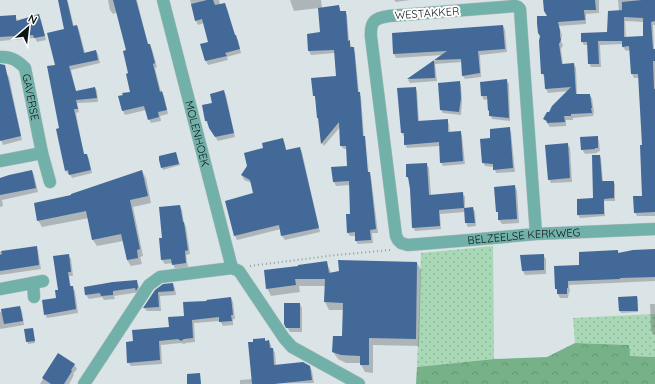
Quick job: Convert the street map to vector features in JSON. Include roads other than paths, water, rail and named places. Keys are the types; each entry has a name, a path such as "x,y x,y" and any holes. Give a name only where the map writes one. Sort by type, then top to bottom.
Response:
{"street":[{"name":"MOLENHOEK","path":"163,0 232,268"},
{"name":"WESTAKKER","path":"398,239 371,38 372,24 381,17 515,6 520,9 536,234"},
{"name":"GAVERSE","path":"0,57 5,56 17,61 25,68 42,154 50,182"},
{"path":"0,161 42,154"},
{"name":"BELZEELSE KERKWEG","path":"398,239 408,245 536,234 655,229"},
{"path":"84,384 149,285 160,277 232,268 239,271 284,338 292,347 359,384"},
{"path":"0,289 38,282 34,297"}]}
